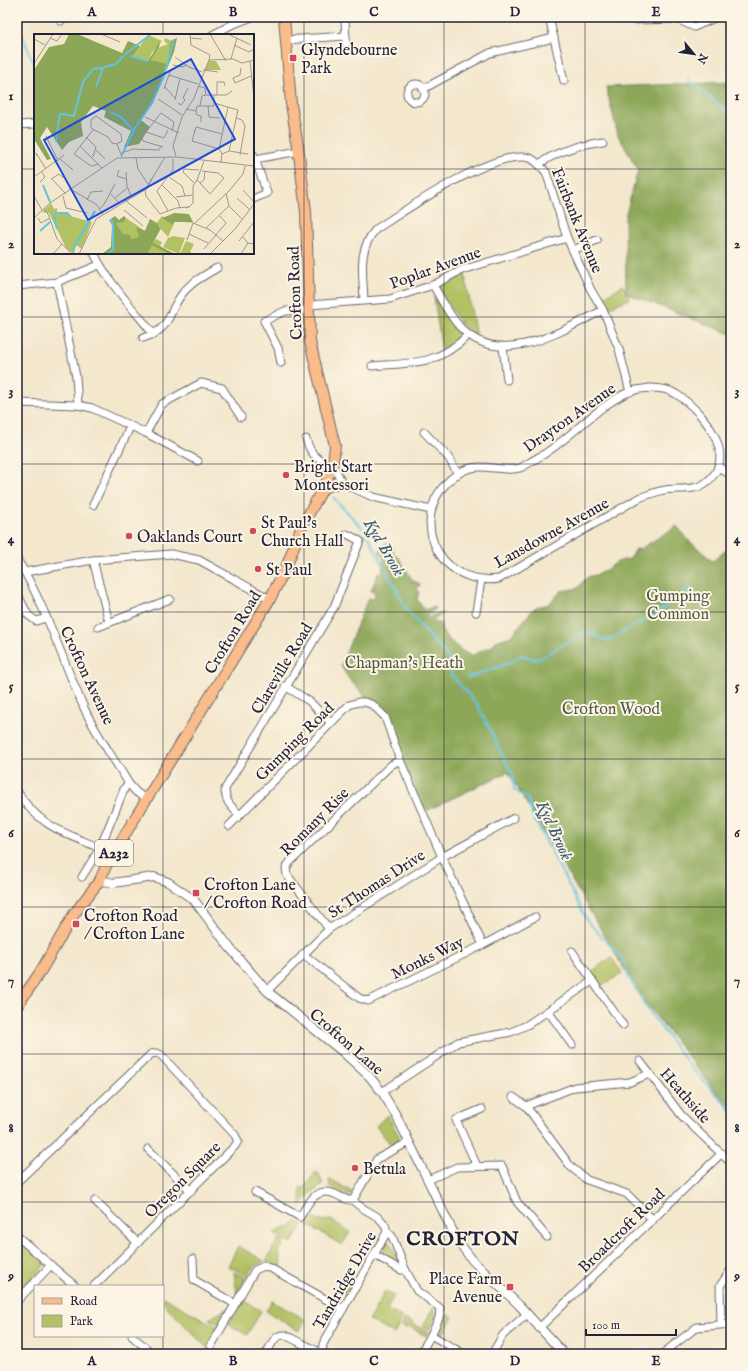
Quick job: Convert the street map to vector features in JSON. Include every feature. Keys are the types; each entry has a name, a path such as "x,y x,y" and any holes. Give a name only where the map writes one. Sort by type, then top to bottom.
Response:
{"main road":[{"name":"Crofton Road","path":"17,1006 74,914 100,880 106,866 146,799 270,599 288,565 301,528 322,490 332,466 335,446 310,342 308,246 299,151 291,104 284,17"}],"street":[{"path":"214,34 231,25 252,17"},
{"path":"285,40 346,40 345,17"},
{"path":"549,17 564,81"},
{"path":"606,17 633,20 677,19 694,27 717,17"},
{"path":"423,89 490,53 554,38"},
{"path":"17,125 34,124"},
{"path":"539,164 550,157 570,149 603,141"},
{"path":"254,199 267,193 254,156 299,151"},
{"name":"Fairbank Avenue","path":"364,300 362,254 370,237 376,230 437,190 487,166 503,160 530,158 539,164 546,172 567,238 591,290 603,310 619,349 630,392"},
{"name":"Poplar Avenue","path":"281,363 278,348 264,321 285,311 364,300 390,299 433,285 462,270 567,238"},
{"path":"573,250 597,240"},
{"path":"94,254 99,264 118,292 137,312 154,335"},
{"path":"17,286 57,282 99,264"},
{"path":"143,338 154,335 166,324 183,293 217,268"},
{"path":"57,282 76,377 78,405"},
{"path":"433,285 459,326 468,335 491,345 503,347 540,341 603,310"},
{"path":"372,366 434,359 458,345 468,335"},
{"path":"503,347 508,380"},
{"path":"146,433 162,404 201,383 222,388 241,417"},
{"name":"Drayton Avenue","path":"431,510 439,493 458,474 477,467 510,469 520,468 549,451 615,400 630,392 650,388 664,389 676,393 704,418 721,450 718,467"},
{"path":"17,403 78,405 92,408 130,427 146,433 198,461"},
{"path":"94,505 130,427"},
{"path":"424,432 448,457 458,474"},
{"path":"306,439 310,452 324,463 332,466 342,483 373,497 431,510"},
{"path":"718,467 731,475"},
{"name":"Lansdowne Avenue","path":"431,510 430,531 438,553 458,572 481,580 499,579 639,498 664,490 699,487 713,476 718,467"},
{"path":"322,490 342,483"},
{"name":"Clareville Road","path":"240,815 228,803 225,796 225,788 285,686 334,607 360,541 347,534"},
{"path":"25,572 92,560 171,554 199,560 270,599"},
{"name":"Crofton Avenue","path":"17,559 25,572 46,618 86,712 130,784 136,792 146,799"},
{"path":"92,560 109,622"},
{"path":"476,612 481,580"},
{"name":"Crofton Avenue","path":"17,593 28,615 36,621 46,618"},
{"path":"98,627 170,599"},
{"path":"285,686 309,701 331,723"},
{"name":"Gumping Road","path":"229,826 349,705 359,702 372,705 385,717 400,760"},
{"path":"400,760 442,857"},
{"name":"Romany Rise","path":"329,929 287,875 286,868 290,862 391,765 400,760"},
{"path":"82,877 100,848 125,787 130,784"},
{"path":"17,792 31,812 40,819 51,826 100,848"},
{"name":"St Thomas Drive","path":"267,991 329,929 442,857 514,818"},
{"name":"Monks Way","path":"304,954 359,998 368,1001 483,945 442,857"},
{"name":"Crofton Lane","path":"100,880 113,883 154,877 168,882 199,905 230,948 267,991 359,1066 382,1092 409,1142 464,1252 527,1314 564,1354"},
{"path":"483,945 535,917"},
{"path":"572,951 623,1025"},
{"path":"382,1092 458,1042 520,1029 592,981"},
{"path":"548,1011 572,1045"},
{"name":"Oregon Square","path":"17,1182 151,1054 157,1053 161,1055 235,1135 238,1141 235,1146 95,1285"},
{"name":"Heathside","path":"640,1061 648,1074 682,1116 731,1163"},
{"path":"526,1106 575,1087 630,1082 648,1074"},
{"path":"513,1097 526,1106 571,1167 588,1180 627,1194 653,1220"},
{"path":"477,1166 456,1120 482,1109"},
{"path":"255,1192 300,1217 311,1198 318,1194 327,1192 353,1200 377,1159 409,1142"},
{"path":"148,1148 191,1191"},
{"name":"Broadcroft Road","path":"539,1328 722,1153"},
{"path":"428,1180 457,1166 502,1166 517,1202 547,1237"},
{"name":"Tandridge Drive","path":"322,1353 323,1344 387,1232 381,1219 358,1207 353,1200"},
{"path":"95,1201 138,1243"},
{"path":"387,1232 392,1236 417,1291 440,1308 440,1318 420,1354"},
{"path":"17,1236 75,1285"},
{"path":"374,1255 400,1270 406,1268"},
{"path":"193,1259 194,1280 235,1304"},
{"path":"17,1301 51,1265"},
{"path":"211,1346 255,1270 264,1266 272,1268 344,1309"},
{"path":"720,1324 720,1286 731,1270"},
{"path":"492,1354 503,1335 527,1314"},
{"path":"662,1354 697,1327 731,1324"},
{"path":"266,1354 276,1336 281,1334 322,1353"},
{"path":"431,1335 464,1354"},
{"path":"133,1337 153,1354"}],"green space":[{"path":"731,82 731,334 626,293 625,217 638,170 618,135 606,87"},
{"path":"465,274 476,337 461,324 437,287"},
{"path":"623,285 629,299 603,310 598,301"},
{"path":"434,296 460,335 452,346 442,352"},
{"name":"Crofton Wood","path":"677,526 688,540 713,561 731,546 731,1111 640,996 508,772 428,810 422,806 413,784 414,780 409,778 402,759 403,756 391,718 356,687 341,665 368,598 374,599 375,594 371,591 378,573 383,571 382,564 384,559 379,552 385,544 389,543 393,548 394,555 399,558 413,581 419,583 420,585 417,589 419,591 417,599 424,610 434,607 435,609 427,616 429,619 432,615 444,613 434,620 435,623 440,623 442,627 441,629 446,637 458,648 471,656 492,646 496,641 511,636 534,608 549,604 561,591 578,588 588,577 599,574 618,562 630,559 636,549 640,549"},
{"path":"611,957 622,973 600,987 590,973"},
{"path":"387,1115 399,1136 398,1142 392,1146 376,1126"},
{"path":"316,1172 319,1174 323,1185 310,1194 301,1206 300,1187 303,1189"},
{"path":"329,1180 332,1180 352,1192 349,1196 330,1187"},
{"path":"311,1216 319,1221 331,1220 350,1232 342,1245 306,1224"},
{"path":"296,1221 303,1224 292,1243 274,1233 293,1225"},
{"path":"17,1237 45,1261 44,1266 17,1295"},
{"path":"279,1238 285,1242 279,1252 282,1271 265,1263"},
{"path":"388,1240 398,1258 398,1264 381,1254"},
{"path":"238,1246 264,1261 252,1268 247,1276 228,1266"},
{"path":"234,1272 246,1278 237,1294"},
{"path":"341,1276 353,1283 345,1297"},
{"path":"385,1291 394,1296 387,1309 403,1318 394,1334 369,1320"},
{"path":"164,1298 219,1328 209,1345 219,1351 218,1354 213,1354 164,1304"},
{"path":"243,1300 261,1311 247,1335 228,1324"},
{"path":"272,1301 306,1320 299,1331 266,1311"},
{"path":"230,1307 220,1325 209,1319"},
{"path":"433,1308 435,1311 435,1317 429,1330 423,1326"},
{"path":"444,1312 453,1317 442,1336 438,1331"},
{"path":"405,1319 428,1332 426,1336 407,1326 406,1329 402,1326"}],"waterway":[{"name":"Kyd Brook","path":"17,23 34,64"},
{"path":"689,80 731,115"},
{"name":"Kyd Brook","path":"333,497 365,531 408,611 450,660 451,675 477,704 513,776 514,790 528,799 532,815 588,922 622,958 628,976 648,1010 693,1070 731,1109"},
{"path":"467,678 511,662 522,655 537,660 586,631 607,641 659,612 691,586"}],"place":[{"name":"Glyndebourne Park","path":"293,58"},
{"name":"Bright Start Montessori","path":"286,475"},
{"name":"St Paul's Church Hall","path":"253,531"},
{"name":"Oaklands Court","path":"129,536"},
{"name":"St Paul","path":"258,569"},
{"name":"Crofton Lane / Crofton Road","path":"196,893"},
{"name":"Crofton Road / Crofton Lane","path":"76,924"},
{"name":"Betula","path":"355,1168"},
{"name":"Place Farm Avenue","path":"510,1287"}],"district":[{"name":"CROFTON","path":"463,1238"}],"park label":[{"name":"Gumping Common","path":"678,604"},
{"name":"Chapman's Heath","path":"404,662"}]}
